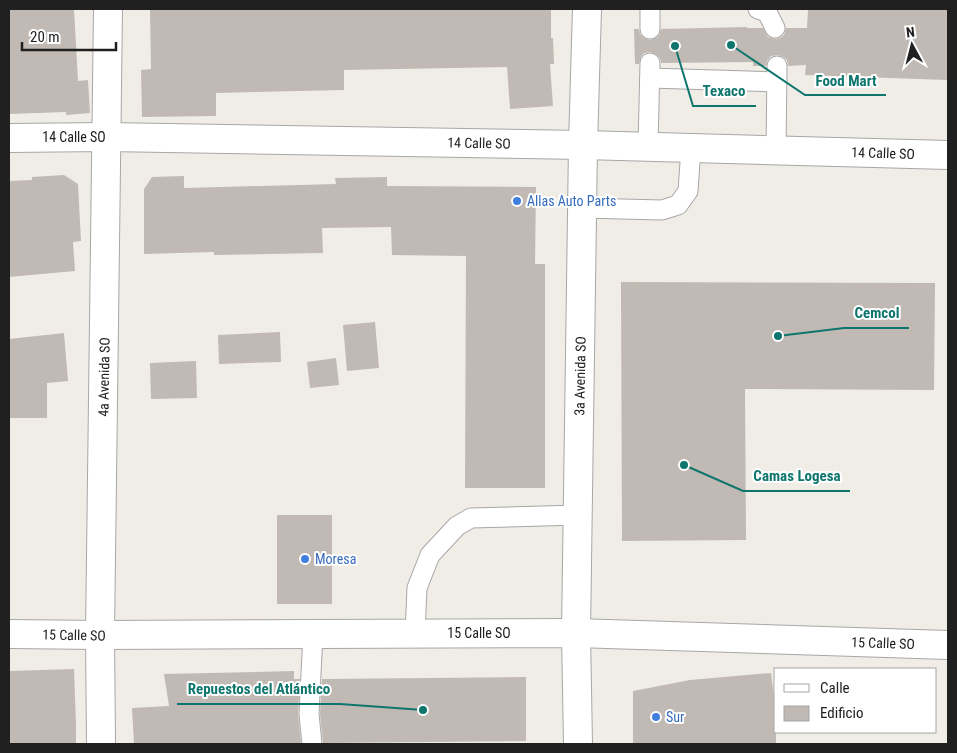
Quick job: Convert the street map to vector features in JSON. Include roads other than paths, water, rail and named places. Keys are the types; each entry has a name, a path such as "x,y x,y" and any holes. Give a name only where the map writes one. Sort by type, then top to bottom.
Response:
{"street":[{"name":"4a Avenida SO","path":"102,744 100,635 108,9"},
{"name":"3a Avenida SO","path":"578,744 576,633 583,145 587,9"},
{"name":"14 Calle SO","path":"9,138 107,137 648,146 948,155"},
{"name":"15 Calle SO","path":"9,634 576,633 948,645"}],"lane":[{"path":"650,9 650,29"},
{"path":"758,9 767,12 775,28"},
{"path":"648,146 650,71 777,74 776,150"},
{"path":"582,208 662,210 678,205 688,190 691,148"},
{"path":"416,634 417,588 430,555 457,526 471,518 578,515"},
{"path":"312,744 309,714 313,634"}],"place":[{"name":"Food Mart","path":"731,45"},
{"name":"Texaco","path":"675,46"},
{"name":"Allas Auto Parts","path":"517,201"},
{"name":"Cemcol","path":"778,336"},
{"name":"Camas Logesa","path":"684,465"},
{"name":"Moresa","path":"305,559"},
{"name":"Repuestos del Atlántico","path":"423,710"},
{"name":"Sur","path":"656,717"}]}
